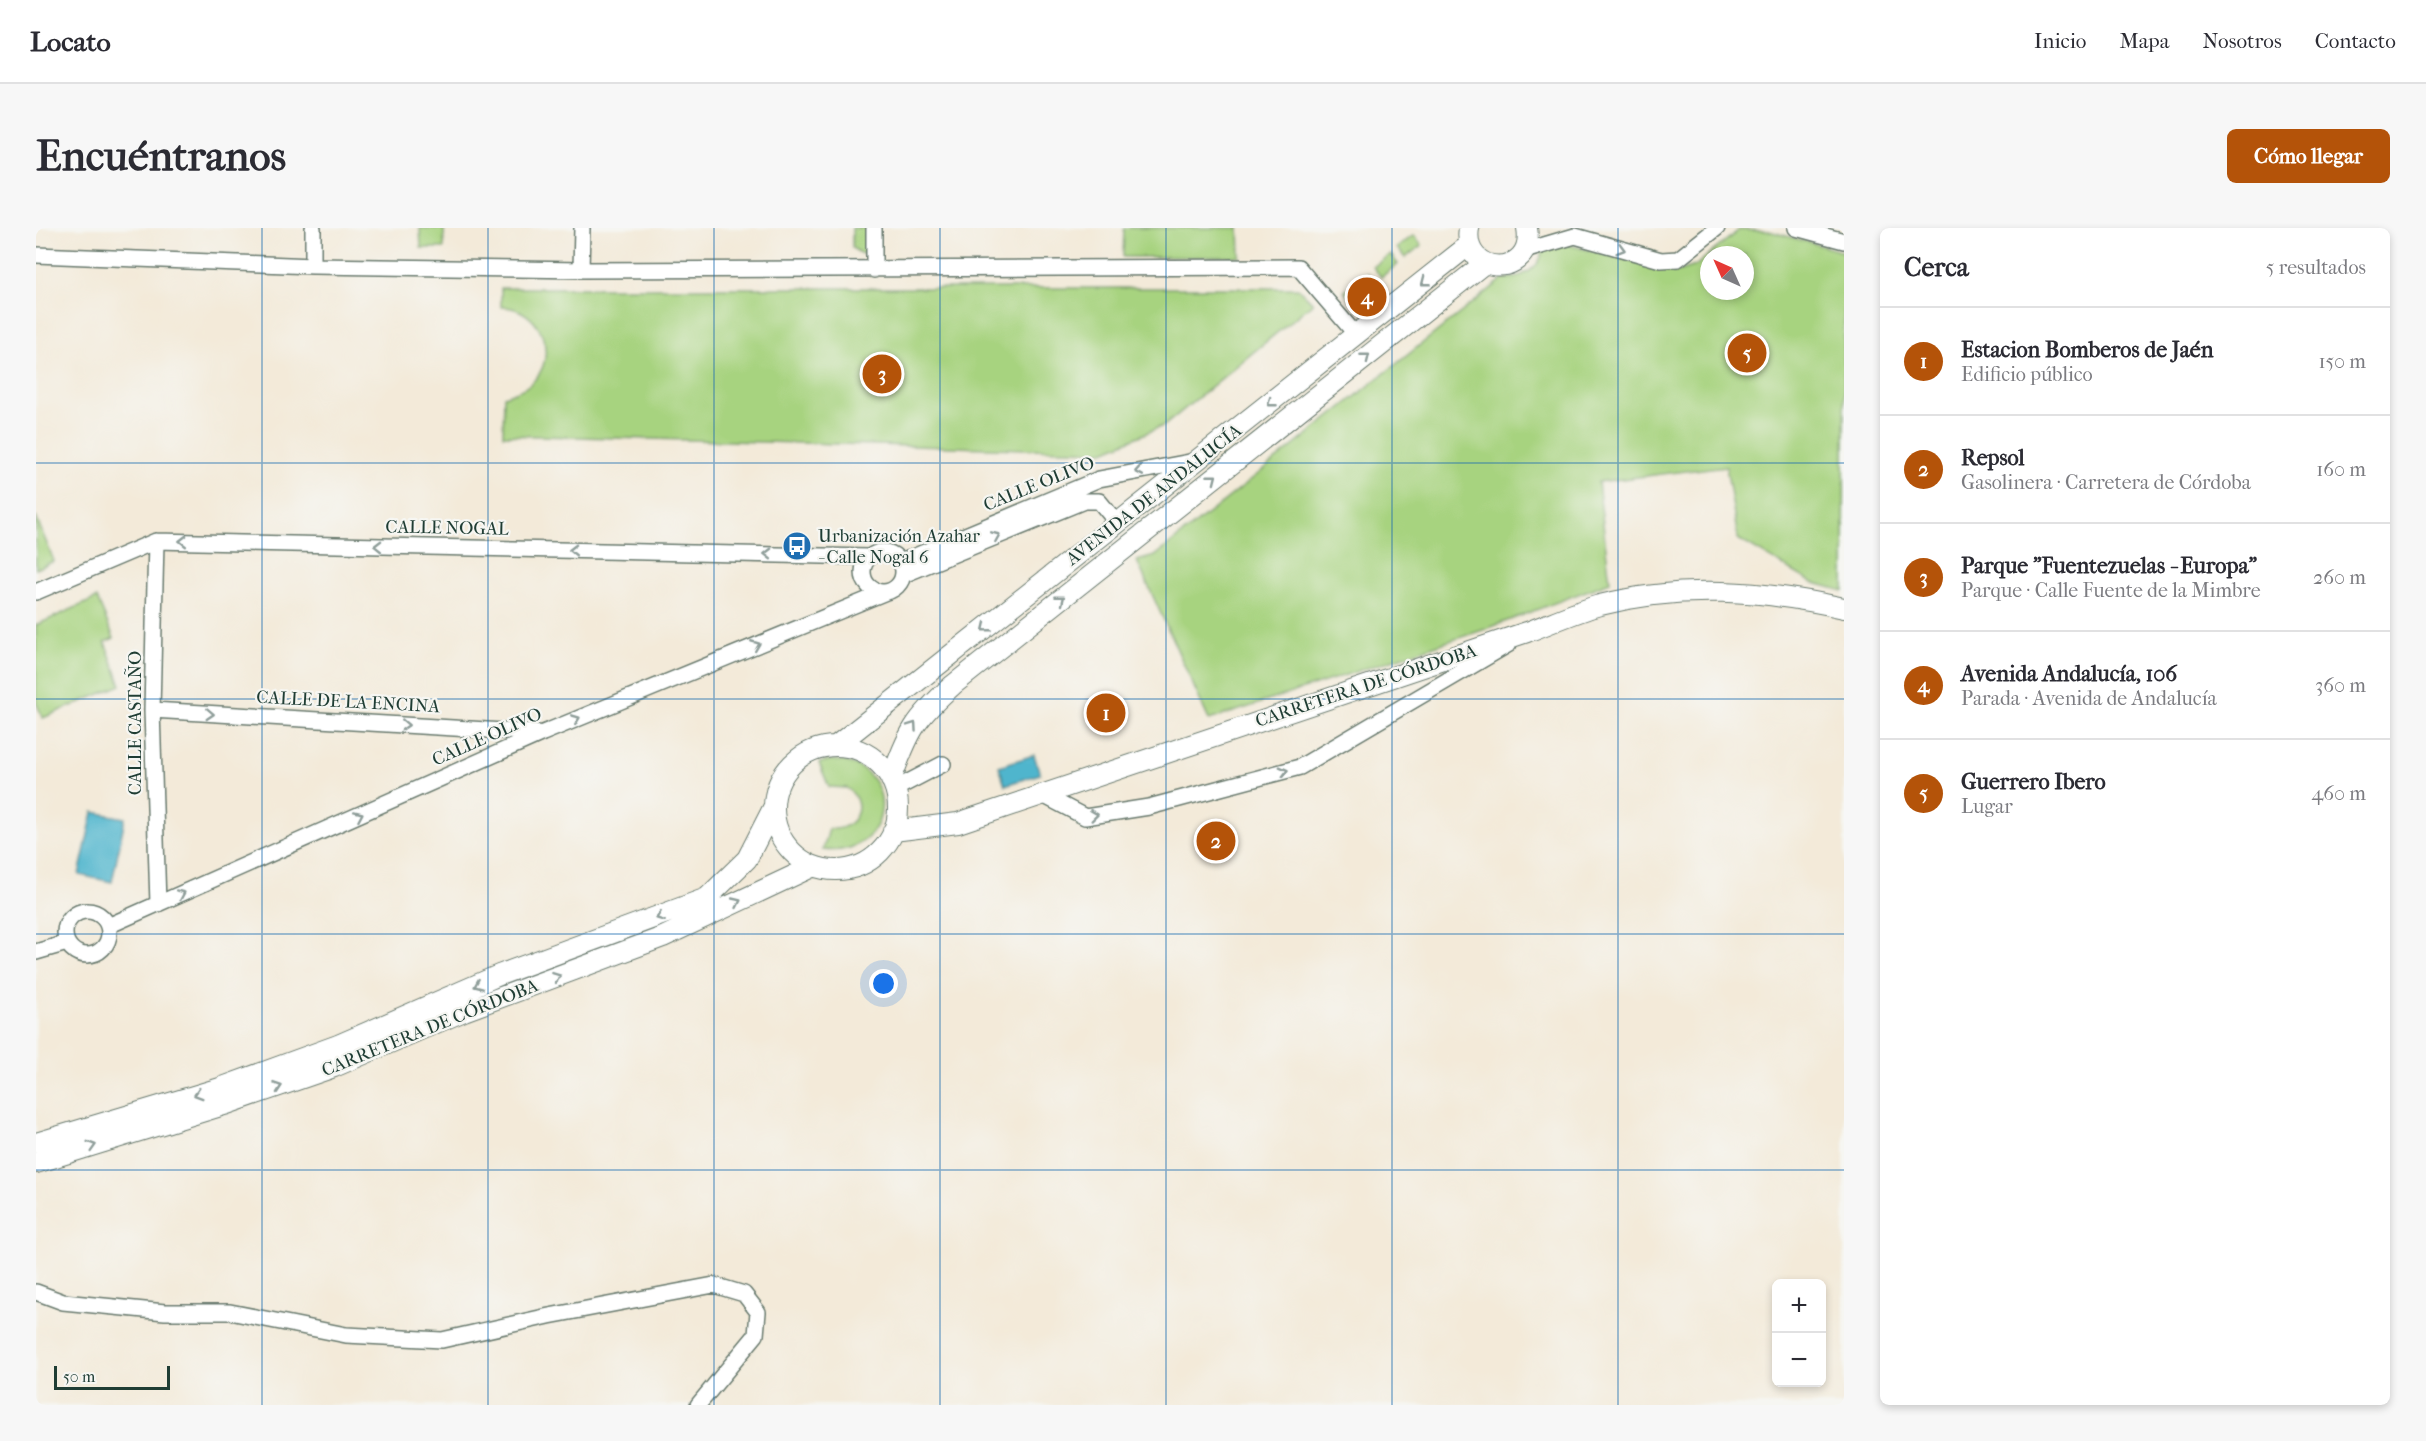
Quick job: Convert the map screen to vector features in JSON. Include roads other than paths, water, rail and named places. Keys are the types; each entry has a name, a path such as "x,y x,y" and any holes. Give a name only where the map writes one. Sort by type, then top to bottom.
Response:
{"main road":[{"path":"1469,236 1478,258 1493,266 1511,263 1524,251 1527,243 1527,228"},
{"name":"AVENIDA DE ANDALUCÍA","path":"837,745 1357,336 1469,236"},
{"name":"AVENIDA DE ANDALUCÍA","path":"893,784 907,735 924,712 953,686 1485,263"},
{"name":"CARRETERA DE CÓRDOBA","path":"893,831 958,823 1599,606 1694,590 1759,593 1844,608"},
{"path":"837,745 856,748 873,758 893,784 898,810 893,831 884,848 869,860 851,868 832,870 814,866 797,857 784,843 776,827 773,808 776,789 785,771 799,757 817,748 837,745"},
{"name":"CARRETERA DE CÓRDOBA","path":"36,1143 231,1084 338,1044 499,975 707,898 747,859 773,808"},
{"name":"CARRETERA DE CÓRDOBA","path":"36,1163 224,1106 334,1067 464,1011 663,937 814,866"}],"street":[{"path":"313,228 313,266"},
{"path":"581,270 582,228"},
{"path":"874,228 874,270"},
{"path":"1524,251 1575,236 1661,260 1678,259 1717,228"},
{"path":"1796,228 1844,241"},
{"path":"36,255 313,266 581,270 1298,267 1357,336"},
{"name":"CALLE OLIVO","path":"902,569 1099,479 1196,461"},
{"name":"CALLE OLIVO","path":"902,569 1084,501 1099,501 1118,524"},
{"name":"CALLE NOGAL","path":"36,592 156,541 868,557"},
{"name":"CALLE CASTAÑO","path":"156,541 152,710 158,904"},
{"path":"880,551 892,553 902,569 897,586 886,592 873,590 864,581 862,568 868,557 880,551"},
{"name":"CALLE OLIVO","path":"108,926 543,733 886,592"},
{"path":"1041,794 1085,817 1149,807 1300,767 1527,632"},
{"name":"CALLE DE LA ENCINA","path":"152,710 543,733"},
{"path":"893,784 943,764"},
{"path":"79,912 100,914 108,926 108,940 99,951 92,954 78,953 67,943 65,929 72,916 79,912"},
{"path":"36,952 67,943"},
{"path":"36,1292 63,1302 165,1312 230,1312 346,1335 442,1340 549,1316 714,1285 744,1293 758,1312 756,1335 698,1405"}],"water":[{"path":"1034,755 1040,774 1005,785 999,766"},
{"path":"93,812 125,818 112,882 79,875"}],"place":[{"name":"Avenida Andalucía, 106","path":"1367,297"},
{"name":"Guerrero Ibero","path":"1747,353"},
{"name":"Parque \"Fuentezuelas - Europa\"","path":"882,374"},
{"name":"Urbanización Azahar - Calle Nogal 6","path":"797,546"},
{"name":"Estacion Bomberos de Jaén","path":"1106,713"},
{"name":"Repsol","path":"1216,841"}]}
